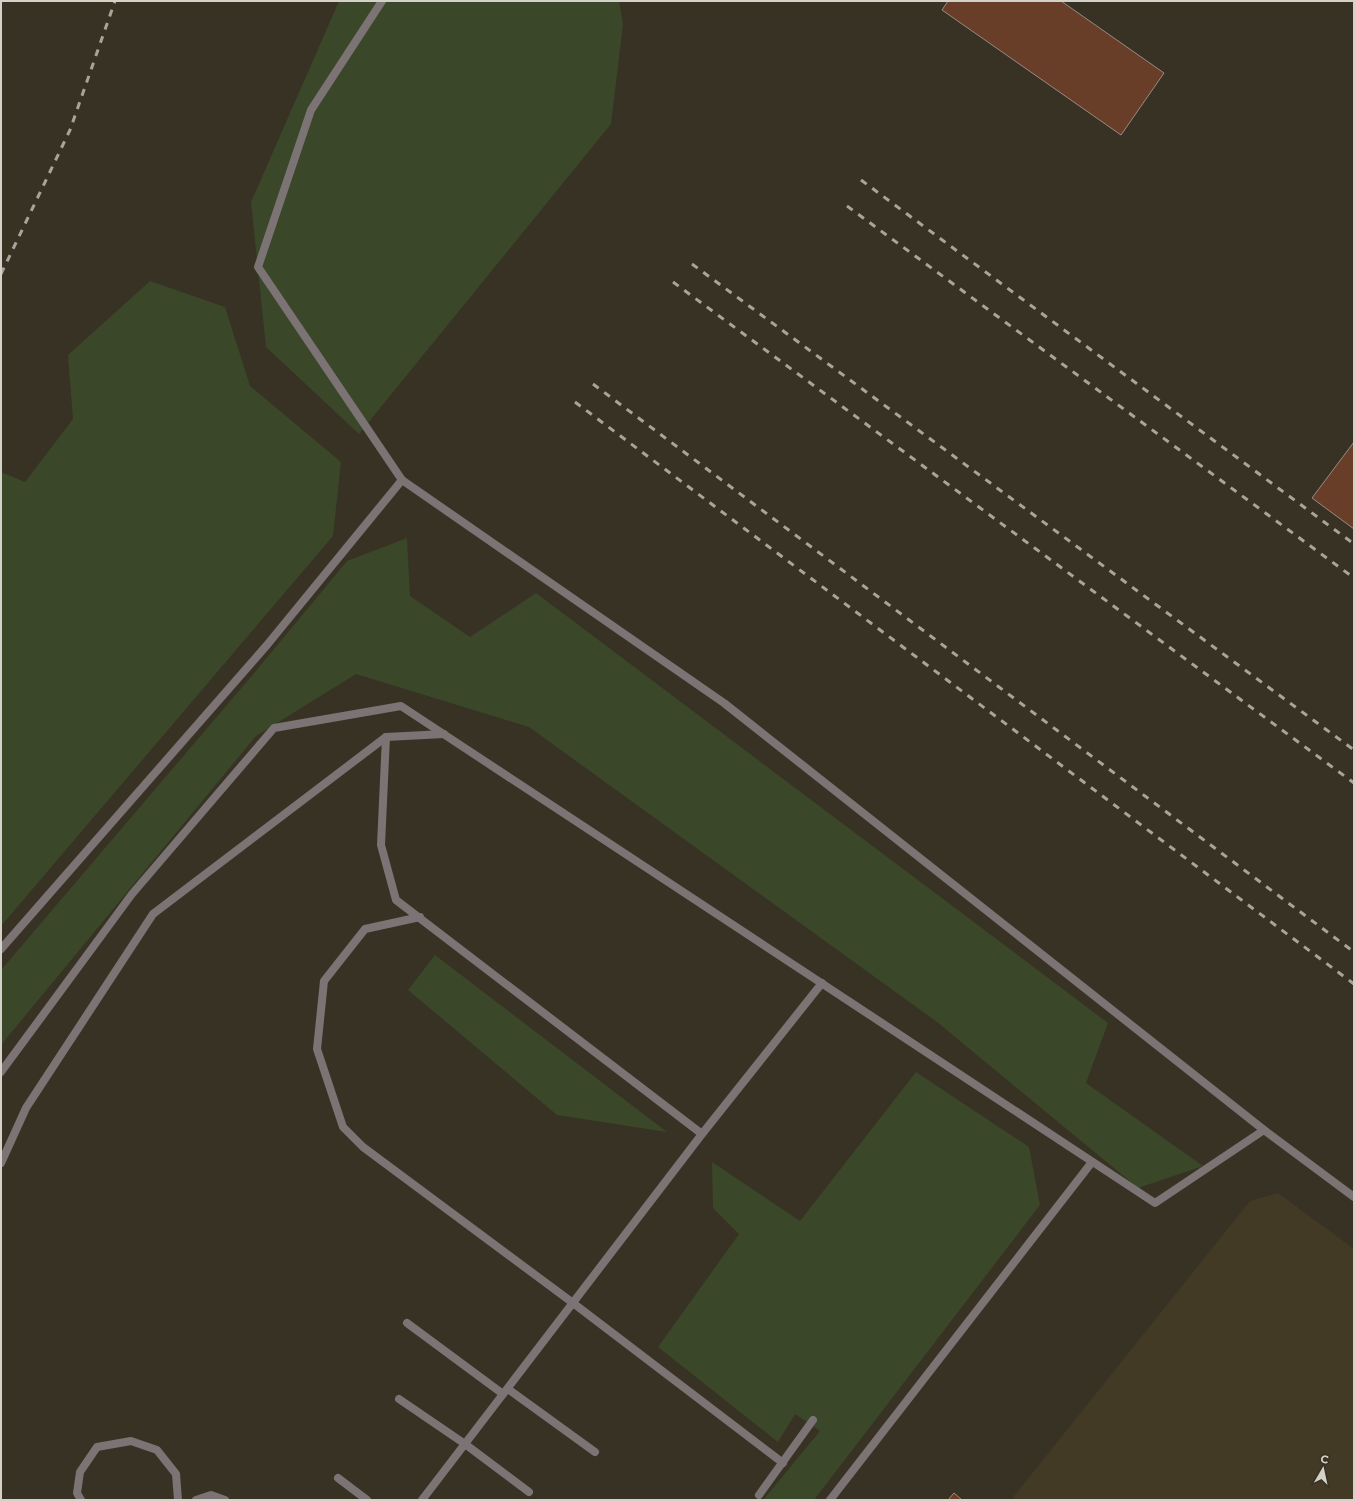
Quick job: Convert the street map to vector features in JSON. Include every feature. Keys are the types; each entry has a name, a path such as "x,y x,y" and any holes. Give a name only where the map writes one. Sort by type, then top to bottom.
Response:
{"lane":[{"path":"382,1 310,110 258,267 402,480 724,703 1264,1130 1354,1197"},
{"path":"1,949 267,645 402,480"},
{"path":"1,1072 132,894 274,728 401,706 1155,1203 1264,1130"},
{"path":"1,1163 26,1108 153,914 386,737 444,734"},
{"path":"386,737 381,845 396,900 702,1134"},
{"path":"420,918 364,929 324,981 317,1049 343,1128 363,1147 573,1303 783,1463"},
{"path":"422,1500 702,1134 822,983"},
{"path":"830,1500 1092,1162"},
{"path":"407,1324 595,1452"},
{"path":"399,1399 465,1444 529,1492"},
{"path":"759,1495 813,1420"},
{"path":"81,1500 77,1493 80,1472 97,1447 131,1441 157,1450 176,1474 178,1500"},
{"path":"338,1478 367,1500"},
{"path":"196,1500 211,1495 225,1500"}],"shaded area":[{"path":"1278,1193 1354,1249 1354,1500 1011,1500 1250,1201"}],"green space":[{"path":"339,1 619,1 623,24 611,124 359,434 266,347 251,202"},
{"path":"150,281 225,307 250,386 341,462 333,536 1,926 1,472 25,482 73,419 68,355"},
{"path":"407,538 410,596 470,637 536,593 1108,1023 1086,1083 1203,1166 1138,1188 937,1022 529,727 356,674 256,736 1,1045 1,970 255,672 347,561"},
{"path":"435,955 667,1132 557,1115 408,990"},
{"path":"916,1072 1029,1147 1040,1205 814,1500 763,1500 820,1431 795,1414 778,1442 658,1347 739,1234 713,1208 712,1162 800,1221"}],"building":[{"path":"948,1 1061,1 1164,73 1121,135 942,10"},
{"path":"1354,442 1354,529 1312,498"},
{"path":"954,1493 962,1500 948,1500"}],"railway":[{"path":"1,274 70,130 115,1"},
{"path":"861,180 1354,544"},
{"path":"847,206 1354,578"},
{"path":"692,264 1354,750"},
{"path":"673,282 1354,783"},
{"path":"593,384 1354,952"},
{"path":"575,402 1354,984"}]}
